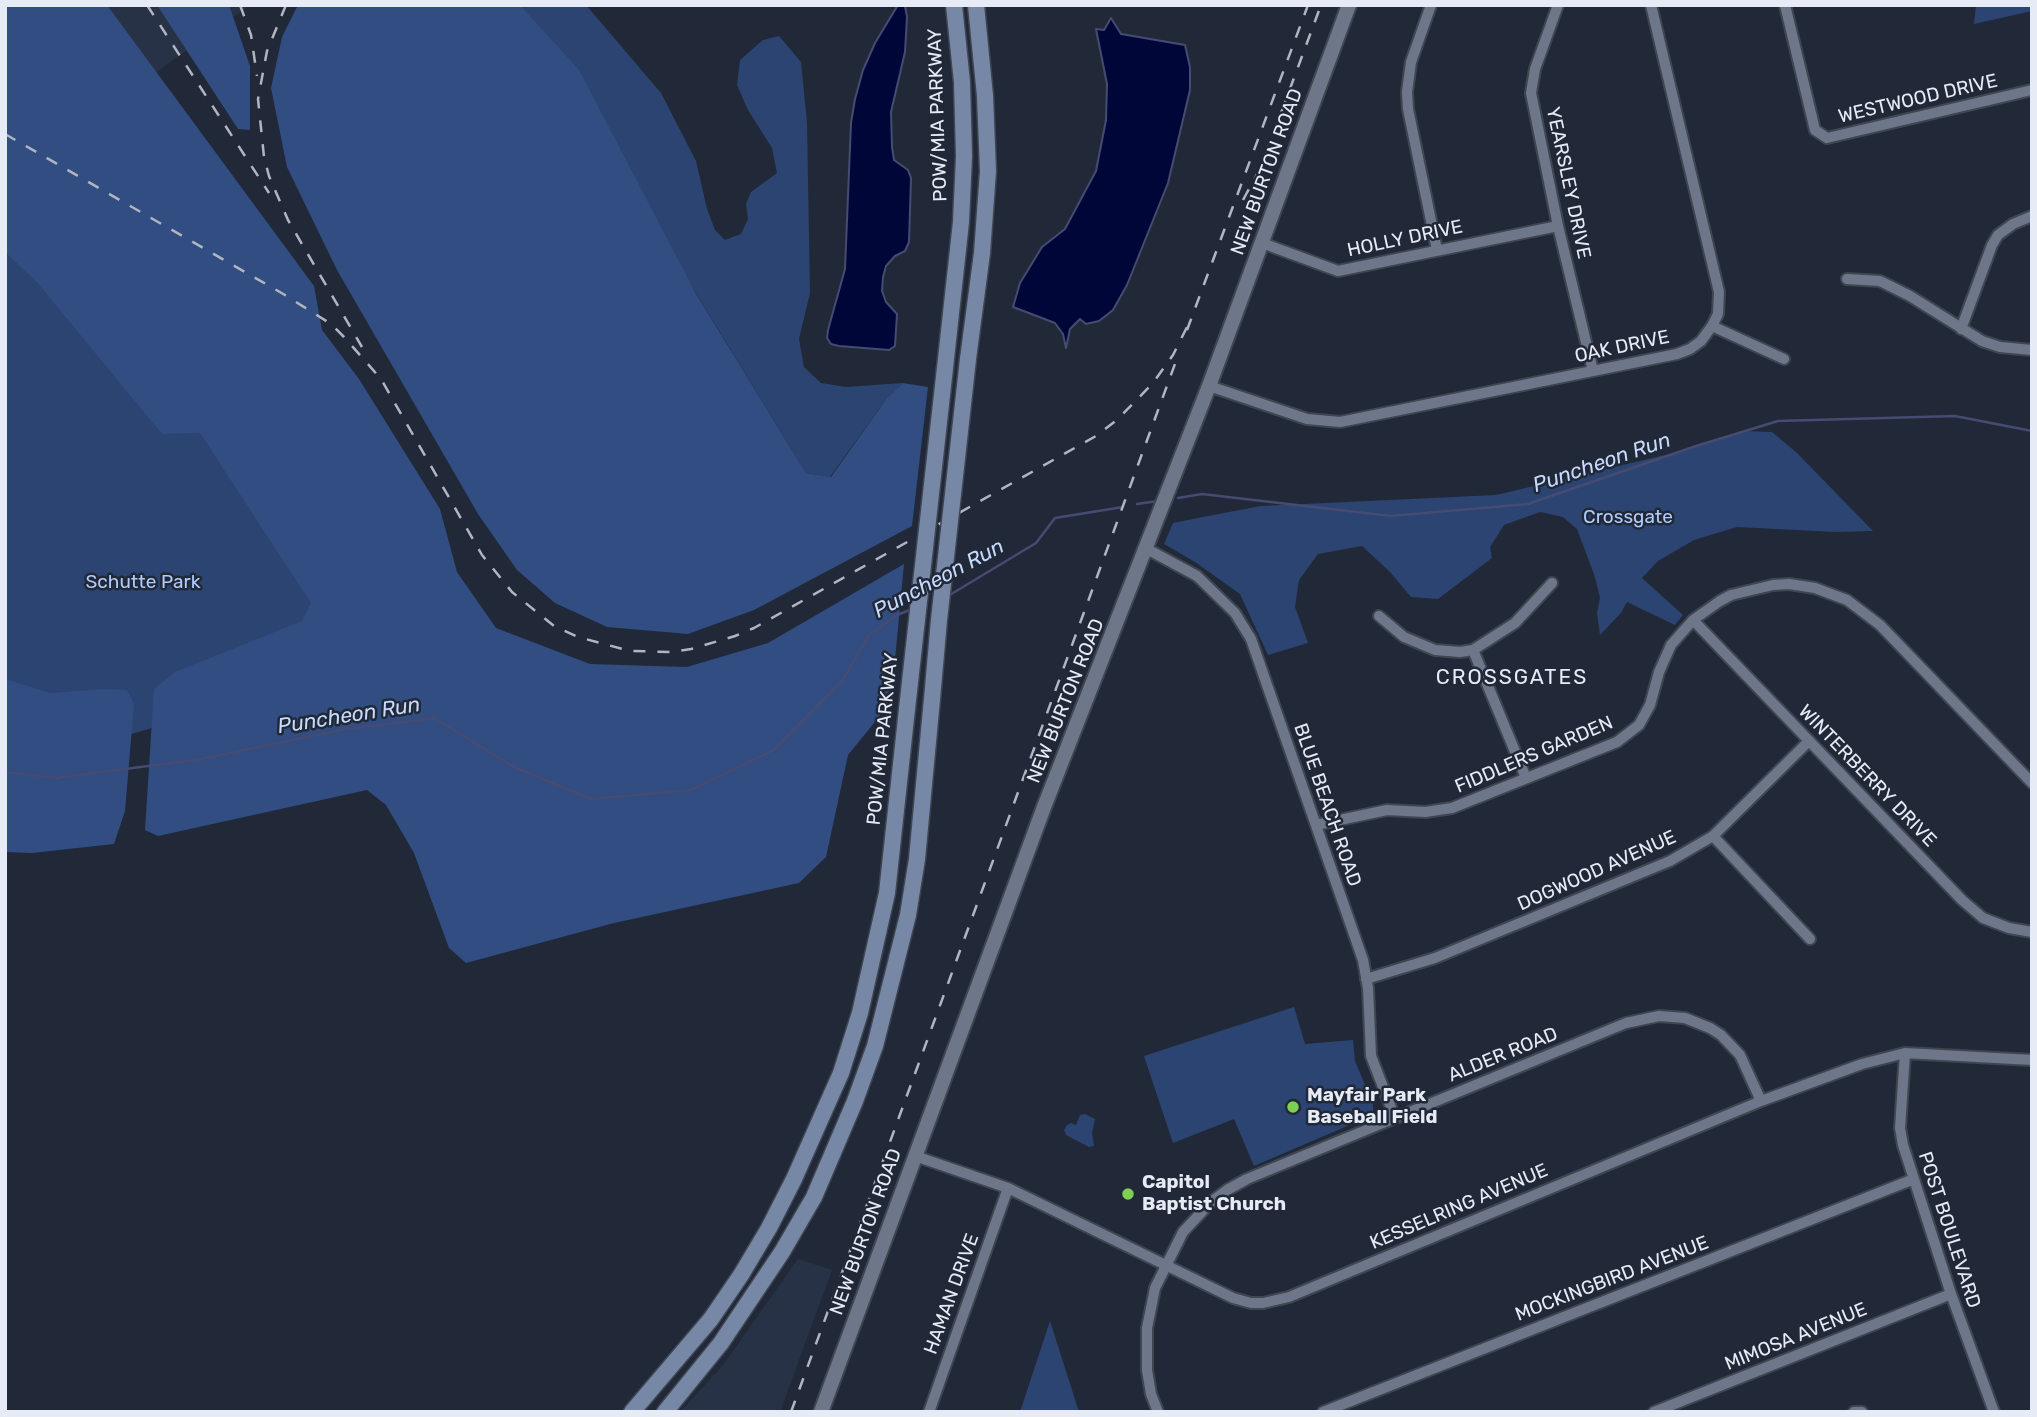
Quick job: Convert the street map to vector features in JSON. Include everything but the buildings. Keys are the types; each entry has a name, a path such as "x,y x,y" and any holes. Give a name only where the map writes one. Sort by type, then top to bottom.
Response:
{"main road":[{"name":"POW/MIA PARKWAY","path":"632,1412 711,1319 769,1228 841,1073 860,1013 887,893 961,222 964,156 954,5"},
{"path":"665,1412 721,1343 782,1252 814,1197 875,1046 908,915 917,859 968,359 982,253 988,171 984,84 976,5"}],"street":[{"name":"NEW BURTON ROAD","path":"821,1412 1044,807 1209,386 1349,5"},
{"path":"1431,5 1411,62 1407,92 1408,109 1437,250"},
{"name":"YEARSLEY DRIVE","path":"1558,5 1535,69 1531,93 1558,226 1593,371"},
{"path":"1651,5 1718,292 1718,314 1712,326 1784,359"},
{"name":"WESTWOOD DRIVE","path":"1785,5 1815,130 1827,138 2032,89"},
{"path":"1961,329 1998,235 2013,224 2032,216"},
{"name":"HOLLY DRIVE","path":"1262,243 1338,271 1558,226"},
{"path":"1847,279 1873,280 1892,286 1961,329 2000,347 2032,350"},
{"name":"OAK DRIVE","path":"1209,386 1307,419 1332,422 1677,354 1701,341 1712,326"},
{"name":"BLUE BEACH ROAD","path":"1147,549 1197,576 1236,613 1258,659 1363,960 1371,1055 1395,1118"},
{"path":"1379,616 1404,637 1435,650 1473,650 1515,623 1535,605 1552,583"},
{"name":"FIDDLERS GARDEN","path":"1316,825 1387,810 1425,812 1452,808 1617,742 1639,725 1650,705 1659,672 1671,645 1693,620 1731,596 1773,585 1790,584 1815,587 1847,600 1880,625 2032,783"},
{"name":"WINTERBERRY DRIVE","path":"1693,620 1962,900 1983,918 2009,928 2032,932"},
{"path":"1473,650 1526,778"},
{"name":"DOGWOOD AVENUE","path":"1366,979 1435,958 1670,861 1713,836 1809,741"},
{"path":"1713,836 1810,939"},
{"name":"ALDER ROAD","path":"1158,1412 1147,1370 1147,1328 1155,1288 1183,1232 1211,1202 1227,1190 1626,1023 1659,1016 1685,1017 1721,1035 1740,1055 1761,1101"},
{"name":"KESSELRING AVENUE","path":"915,1156 1008,1188 1242,1301 1274,1301 1761,1101 1862,1064 1905,1053 2032,1060"},
{"name":"POST BOULEVARD","path":"1905,1053 1900,1128 1903,1145 1951,1294 1994,1412"},
{"name":"MOCKINGBIRD AVENUE","path":"1323,1412 1914,1179"},
{"name":"HAMAN DRIVE","path":"929,1412 1008,1188"},
{"name":"MIMOSA AVENUE","path":"1654,1412 1951,1294"},
{"path":"1854,1412 1862,1412"}],"shaded area":[{"path":"5,5 107,5 314,286 322,330 359,379 440,509 457,572 496,628 590,664 687,667 768,643 904,564 891,702 848,755 826,857 799,883 614,923 466,963 449,948 414,853 386,805 367,790 158,836 145,830 154,689 175,672 302,621 311,603 200,433 162,434 36,281 5,252"},
{"path":"107,5 250,5 155,73"},
{"path":"157,5 229,5 250,66 250,130 238,129"},
{"path":"298,5 520,5 579,70 695,292 806,473 831,477 887,398 903,383 928,387 912,526 754,610 688,634 607,627 555,603 517,570 478,514 337,270 287,167 271,88 282,37"},
{"path":"898,5 905,6 907,17 905,52 891,112 892,147 894,160 908,170 911,178 909,242 905,251 895,256 886,266 883,277 882,291 886,302 897,314 895,346 889,350 839,346 831,344 827,338 845,269 851,123 855,99 863,70 875,43"},
{"path":"1111,18 1121,34 1185,45 1190,67 1190,90 1168,183 1127,285 1113,310 1099,321 1086,324 1080,319 1070,329 1066,348 1063,334 1055,323 1013,307 1020,283 1042,247 1065,229 1096,171 1106,120 1107,84 1096,29 1104,30"},
{"path":"5,679 50,693 127,690 134,704 125,811 114,844 32,853 5,852"},
{"path":"798,1259 832,1270 780,1412 680,1412 723,1365"}],"green space":[{"path":"520,5 586,5 661,93 696,161 707,209 715,230 725,240 741,234 748,219 746,204 751,192 777,173 772,148 748,110 737,85 740,60 763,40 779,36 801,62 807,123 810,293 799,339 804,367 821,383 846,387 903,383 887,398 830,477 806,473"},
{"path":"1976,5 2032,5 2032,11 1974,24"},
{"name":"Schutte Park","path":"5,174 48,204 367,665 5,771"},
{"name":"Crossgate","path":"1743,431 1772,432 1797,453 1873,531 1737,527 1694,540 1658,561 1642,578 1683,615 1675,625 1627,602 1621,613 1600,635 1597,613 1600,598 1577,529 1563,517 1540,512 1504,525 1490,547 1492,558 1438,599 1411,597 1390,572 1362,546 1318,554 1299,580 1295,607 1308,643 1268,655 1240,594 1164,544 1173,523 1203,517 1261,506 1496,495 1682,451"},
{"path":"1294,1007 1305,1044 1353,1040 1355,1061 1373,1104 1373,1115 1254,1166 1234,1119 1173,1143 1144,1056"},
{"path":"1085,1114 1095,1119 1092,1133 1094,1146 1089,1147 1066,1135 1064,1130 1071,1123 1076,1125 1080,1115"},
{"path":"1050,1321 1079,1412 1020,1412"}],"waterway":[{"name":"Puncheon Run","path":"1178,498 1202,494 1391,516 1528,504 1696,446 1778,421 1955,416 2032,431"},
{"name":"Puncheon Run","path":"1137,504 1158,501"},
{"name":"Puncheon Run","path":"948,596 1036,543 1055,518 1123,507"},
{"name":"Puncheon Run","path":"5,772 57,778 201,759 346,729 434,718 514,767 591,799 691,790 774,750 844,678 869,635 897,615 912,609"}],"railway":[{"path":"147,5 269,193"},
{"path":"240,5 251,35 257,76"},
{"path":"286,5 267,51 258,99 264,157 288,220 362,347"},
{"path":"1187,330 1308,5"},
{"path":"1243,200 1261,167 1321,5"},
{"path":"5,134 331,324 381,379 482,555 512,592 554,626 578,637 630,651 672,652 691,649 754,628 1096,436 1118,419 1153,383 1173,355 1190,321"},
{"path":"791,1412 1179,353"}],"place":[{"name":"Mayfair Park Baseball Field","path":"1293,1107"},
{"name":"Capitol Baptist Church","path":"1128,1194"}],"district":[{"name":"CROSSGATES","path":"1512,678"}]}
